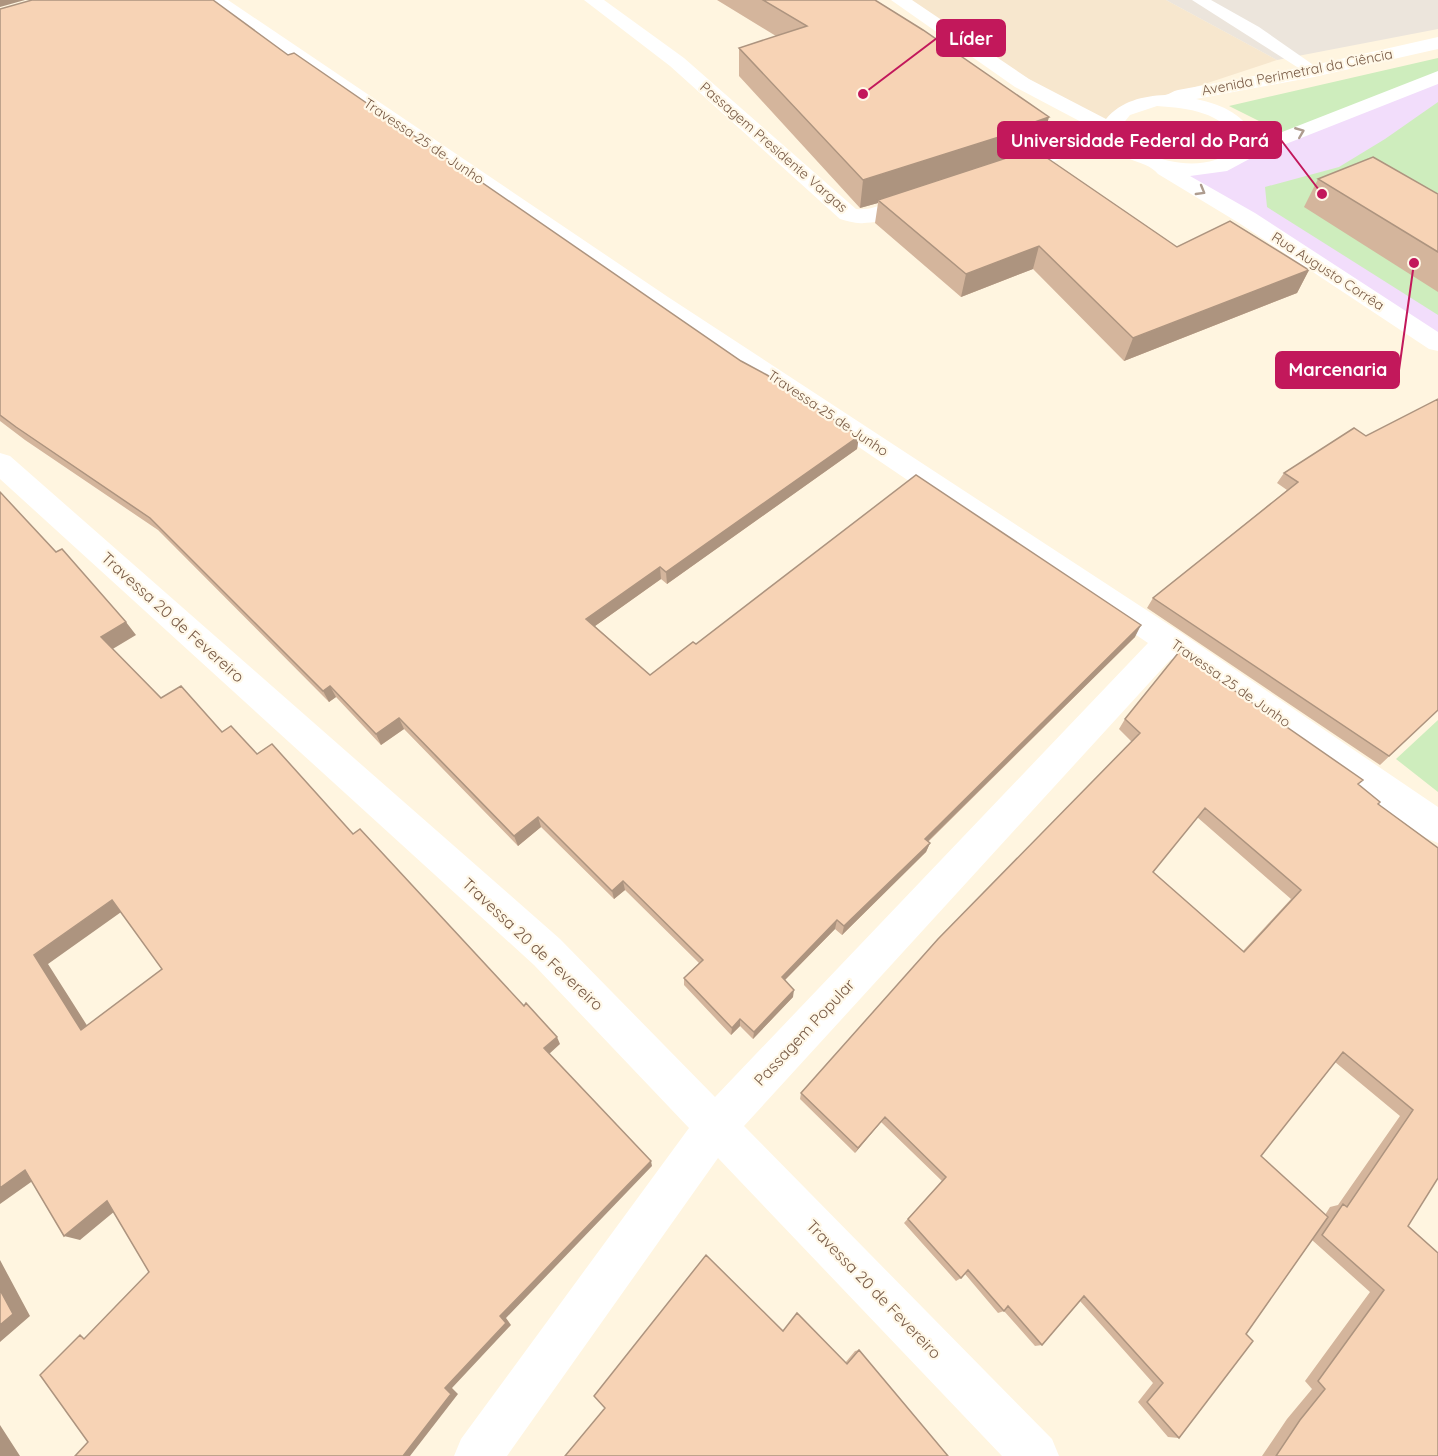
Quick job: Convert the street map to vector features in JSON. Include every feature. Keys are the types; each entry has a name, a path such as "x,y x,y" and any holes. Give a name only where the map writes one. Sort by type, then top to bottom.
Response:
{"street":[{"name":"Travessa 25 de Junho","path":"216,0 660,302 1169,641 1438,827"},
{"name":"Passagem Presidente Vargas","path":"593,0 677,62 848,214 859,218 870,216 936,194"},
{"path":"900,0 1022,83 1111,133 1127,151 1155,164 1184,170 1212,169 1228,165 1246,153 1438,77"},
{"name":"Avenida Perimetral da Ciência","path":"1156,100 1314,71 1438,43"},
{"path":"1022,83 1090,98"},
{"path":"1111,133 1116,115 1133,105 1156,100 1181,101 1206,107 1227,116 1243,128 1249,141 1246,153"},
{"path":"1112,101 1133,105"},
{"path":"981,179 1111,133"},
{"name":"Rua Augusto Corrêa","path":"1155,164 1247,218 1438,343"},
{"name":"Rua Augusto Corrêa","path":"1228,165 1226,186 1247,218"},
{"name":"Travessa 20 de Fevereiro","path":"0,463 546,952 1035,1456"},
{"name":"Passagem Popular","path":"478,1456 716,1126 1169,641"}],"lane":[{"path":"1200,0 1253,30 1314,71"}],"shaded area":[{"path":"900,0 1166,0 1277,60 1156,100 1133,105 1110,129"},
{"path":"1166,0 1438,0 1438,29 1277,60"},
{"path":"1438,77 1438,343 1155,164 1212,169"}],"green space":[{"path":"1438,58 1438,72 1278,136 1265,124 1229,106"},
{"path":"1438,102 1438,315 1267,207 1265,187 1339,167 1385,139"},
{"path":"1438,720 1438,792 1396,759"}],"building":[{"path":"32,0 213,0 288,55 294,53 741,361 767,375 859,436 666,572 660,567 586,619 650,675 693,642 696,644 916,475 1141,625 925,839 930,843 844,926 837,920 782,977 794,990 754,1032 740,1019 732,1028 684,978 703,960 623,881 612,891 538,817 514,836 399,718 376,734 330,686 323,691 150,518 0,415 0,9"},
{"path":"763,0 875,0 923,30 1049,117 1015,129 1018,131 863,180 739,48 807,26"},
{"path":"1034,149 1177,247 1230,221 1309,270 1133,338 1039,246 966,274 878,200"},
{"path":"1373,157 1438,194 1438,252 1318,179"},
{"path":"1438,399 1438,710 1389,756 1153,598 1298,482 1284,473 1354,428 1366,436"},
{"path":"0,492 56,552 62,549 126,622 101,637 161,698 181,686 222,732 231,726 257,754 272,744 353,834 360,829 524,1006 526,1003 557,1037 544,1048 651,1161 500,1316 506,1323 445,1388 451,1394 403,1456 75,1456 88,1442 40,1375 80,1335 84,1339 149,1272 107,1201 64,1236 25,1170 0,1188","holes":["112,900 162,969 81,1030 34,955"]},
{"path":"1179,652 1363,780 1358,784 1380,802 1378,804 1438,848 1438,1178 1408,1226 1438,1253 1438,1456 1276,1456 1300,1420 1325,1389 1318,1381 1384,1290 1322,1235 1343,1204 1347,1207 1413,1110 1343,1052 1261,1156 1328,1217 1246,1334 1253,1341 1179,1438 1147,1402 1163,1383 1084,1296 1042,1345 1008,1306 1004,1311 968,1270 961,1278 908,1219 946,1177 885,1117 858,1148 801,1093 938,939 1140,733 1125,719","holes":["1205,808 1301,890 1244,952 1153,872"]},
{"path":"706,1255 783,1331 797,1313 847,1364 859,1350 948,1456 565,1456 605,1408 594,1396"},
{"path":"0,1290 13,1314 0,1325"}],"place":[{"name":"Líder","path":"863,94"},
{"name":"Universidade Federal do Pará","path":"1322,194"},
{"name":"Marcenaria","path":"1414,263"}]}
